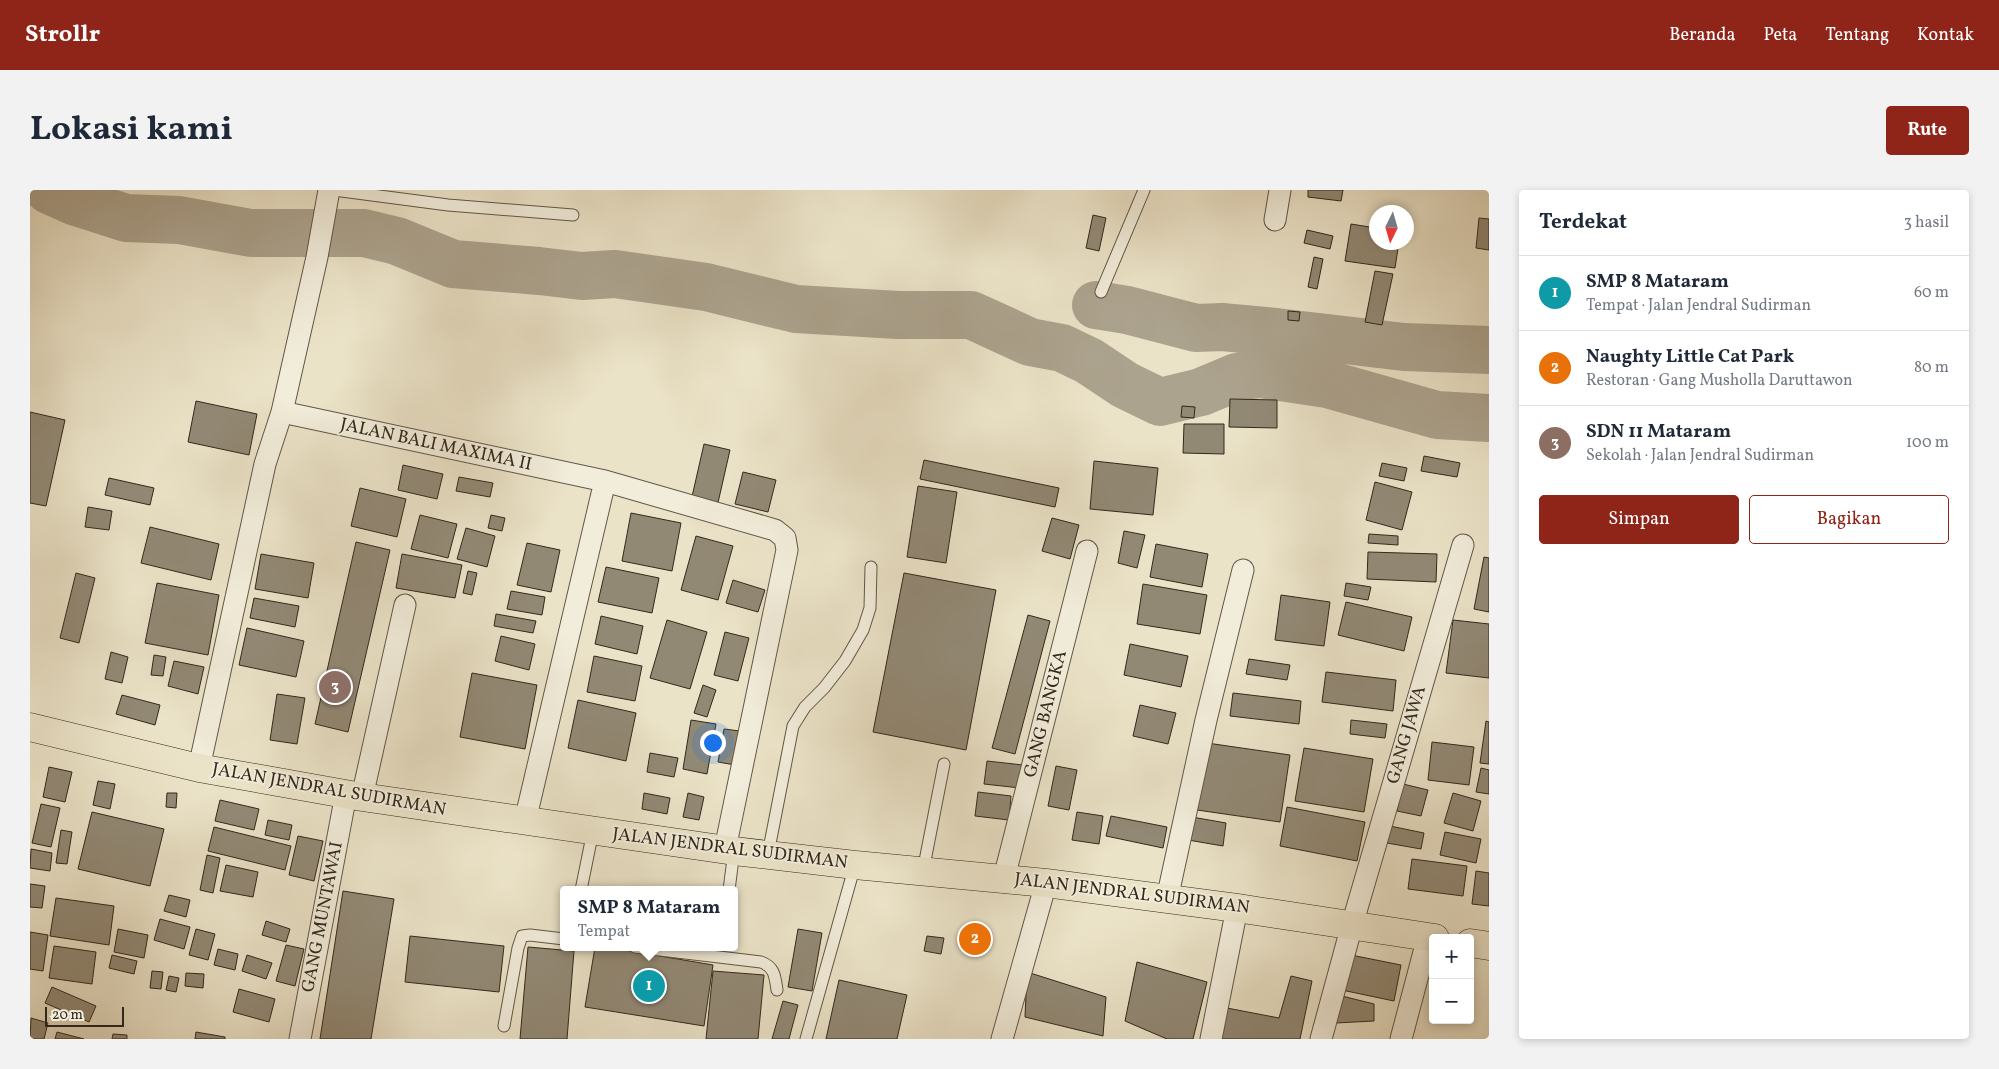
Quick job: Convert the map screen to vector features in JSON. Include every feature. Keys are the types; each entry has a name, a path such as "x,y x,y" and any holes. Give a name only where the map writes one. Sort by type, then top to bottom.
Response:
{"highway":[{"name":"JALAN JENDRAL SUDIRMAN","path":"30,727 198,768 354,795 525,821 729,850 855,865 1004,878 1167,898 1429,937"},
{"path":"1474,944 1489,946"}],"street":[{"path":"198,768 265,464 282,412 317,256 329,190"},
{"path":"1275,220 1280,190"},
{"name":"JALAN BALI MAXIMA II","path":"282,412 604,481 775,530 785,538 787,550 729,850"},
{"path":"525,821 604,481"},
{"name":"GANG JAWA","path":"1321,1039 1352,925 1463,545"},
{"name":"GANG BANGKA","path":"1004,878 1087,551"},
{"path":"1167,898 1206,720 1243,570"},
{"name":"GANG MUNTAWAI","path":"300,1039 354,795 405,605"},
{"path":"1002,1039 1046,883"},
{"path":"1211,1039 1237,908"},
{"path":"1402,1039 1429,944"}],"lane":[{"path":"334,190 448,205 573,215"},
{"path":"1101,292 1144,190"},
{"path":"768,854 793,726 805,708 824,688 845,661 863,630 870,608 871,567"},
{"path":"923,871 944,764"},
{"path":"582,886 593,831"},
{"path":"729,850 729,886"},
{"path":"806,1039 855,865"},
{"path":"504,1026 518,948 522,936 530,935 560,939"},
{"path":"704,951 721,952 767,964 774,973 776,990"}],"building":[{"path":"1308,190 1343,190 1341,201 1308,197"},
{"path":"1093,215 1106,218 1099,251 1086,248"},
{"path":"1479,218 1489,219 1489,250 1476,248"},
{"path":"1351,224 1369,227 1369,250 1398,250 1395,268 1345,261"},
{"path":"1307,230 1333,236 1330,249 1304,243"},
{"path":"1314,257 1323,259 1317,289 1308,287"},
{"path":"1375,271 1393,274 1382,325 1365,322"},
{"path":"1288,311 1300,312 1299,321 1288,320"},
{"path":"1230,399 1277,400 1277,428 1229,427"},
{"path":"196,401 257,414 249,455 188,442"},
{"path":"1182,406 1195,407 1194,418 1181,417"},
{"path":"30,412 65,420 46,506 30,503"},
{"path":"1184,424 1224,424 1224,454 1183,453"},
{"path":"704,444 730,450 717,507 691,501"},
{"path":"1424,456 1460,463 1457,477 1421,471"},
{"path":"924,460 1059,488 1055,507 920,479"},
{"path":"1094,461 1158,468 1153,515 1090,509"},
{"path":"1382,463 1407,468 1404,481 1379,476"},
{"path":"403,465 443,474 437,499 398,490"},
{"path":"743,472 776,480 768,512 735,504"},
{"path":"459,477 493,483 490,497 456,491"},
{"path":"109,478 154,488 150,505 105,495"},
{"path":"1375,482 1412,492 1402,530 1366,520"},
{"path":"918,486 957,492 946,563 907,557"},
{"path":"360,488 406,499 397,537 351,526"},
{"path":"88,507 112,511 109,530 85,527"},
{"path":"631,513 681,523 672,571 622,561"},
{"path":"420,515 457,524 448,558 411,549"},
{"path":"491,515 505,518 502,531 488,528"},
{"path":"1052,518 1079,525 1070,559 1042,551"},
{"path":"150,527 219,544 211,580 141,563"},
{"path":"466,528 495,536 487,567 457,559"},
{"path":"1124,531 1145,535 1137,568 1118,563"},
{"path":"1369,534 1398,536 1398,545 1368,543"},
{"path":"696,536 733,546 718,600 681,590"},
{"path":"356,542 390,550 348,732 315,724"},
{"path":"527,543 560,550 551,592 517,585"},
{"path":"1156,544 1208,554 1202,587 1150,577"},
{"path":"1368,552 1437,554 1436,582 1367,579"},
{"path":"261,554 314,563 308,598 255,589"},
{"path":"402,554 462,565 455,598 396,588"},
{"path":"1484,557 1489,558 1489,612 1474,609"},
{"path":"606,567 659,578 652,613 598,602"},
{"path":"468,571 477,573 472,595 463,593"},
{"path":"76,573 95,578 79,643 60,638"},
{"path":"904,573 996,590 966,750 873,732"},
{"path":"733,580 765,590 758,612 726,603"},
{"path":"157,583 219,595 208,655 145,643"},
{"path":"1346,583 1371,587 1368,600 1344,596"},
{"path":"1143,584 1207,595 1200,634 1137,624"},
{"path":"511,591 545,597 542,615 507,609"},
{"path":"1281,595 1330,602 1324,646 1275,640"},
{"path":"254,598 299,606 295,627 250,618"},
{"path":"1346,602 1412,617 1404,651 1338,635"},
{"path":"496,614 536,621 533,633 494,626"},
{"path":"1028,615 1050,621 1015,754 992,748"},
{"path":"601,616 643,626 637,654 595,644"},
{"path":"667,620 707,632 690,689 650,678"},
{"path":"1453,620 1489,624 1489,678 1446,673"},
{"path":"247,628 304,641 296,677 239,665"},
{"path":"725,632 749,638 738,681 714,675"},
{"path":"501,636 535,644 529,670 495,661"},
{"path":"1130,644 1188,656 1181,687 1124,675"},
{"path":"111,652 128,657 122,683 105,679"},
{"path":"154,655 166,657 163,676 151,675"},
{"path":"594,656 642,666 635,701 587,692"},
{"path":"1249,659 1290,665 1287,680 1246,674"},
{"path":"174,661 204,667 198,694 168,686"},
{"path":"1326,672 1396,680 1393,711 1322,702"},
{"path":"472,673 537,685 525,749 460,737"},
{"path":"703,685 716,690 707,717 694,713"},
{"path":"1233,693 1301,701 1299,724 1230,716"},
{"path":"277,694 305,698 297,744 270,740"},
{"path":"122,695 160,705 155,725 116,714"},
{"path":"578,700 636,713 626,761 568,748"},
{"path":"1140,705 1176,713 1168,744 1133,736"},
{"path":"691,720 716,724 707,774 683,769"},
{"path":"1351,720 1387,724 1385,738 1350,734"},
{"path":"1486,721 1489,722 1489,764 1480,763"},
{"path":"724,729 740,731 735,765 718,762"},
{"path":"1432,742 1474,747 1469,785 1428,780"},
{"path":"1207,743 1290,755 1280,822 1197,810"},
{"path":"1304,748 1373,759 1364,812 1295,801"},
{"path":"650,753 678,758 674,777 647,772"},
{"path":"987,761 1023,765 1020,788 984,784"},
{"path":"1056,766 1077,770 1069,810 1048,806"},
{"path":"49,767 72,772 65,802 43,797"},
{"path":"1481,768 1489,770 1489,794 1476,792"},
{"path":"98,781 115,784 110,809 93,805"},
{"path":"1403,784 1428,790 1421,816 1397,811"},
{"path":"978,792 1011,796 1009,820 975,816"},
{"path":"167,793 177,793 176,808 166,807"},
{"path":"644,793 670,798 667,814 642,809"},
{"path":"688,793 704,797 699,820 683,817"},
{"path":"1453,793 1481,801 1473,831 1444,823"},
{"path":"220,800 259,809 254,830 215,821"},
{"path":"41,804 60,808 51,847 32,843"},
{"path":"1287,807 1365,822 1357,861 1280,846"},
{"path":"92,812 164,829 150,886 78,869"},
{"path":"1077,812 1103,816 1099,844 1072,840"},
{"path":"1111,816 1167,827 1163,848 1106,836"},
{"path":"1192,817 1226,823 1223,846 1188,840"},
{"path":"268,820 292,825 289,840 265,835"},
{"path":"1390,826 1424,833 1421,849 1387,843"},
{"path":"214,827 291,846 285,870 208,851"},
{"path":"61,830 72,832 67,864 56,863"},
{"path":"1445,832 1481,839 1476,863 1440,855"},
{"path":"298,836 323,841 314,881 289,875"},
{"path":"31,849 52,853 50,871 30,868"},
{"path":"207,855 220,858 213,893 200,890"},
{"path":"1412,859 1467,866 1463,896 1408,889"},
{"path":"226,865 258,872 253,897 220,891"},
{"path":"1476,871 1489,873 1489,906 1472,904"},
{"path":"30,884 45,886 42,908 30,907"},
{"path":"343,891 394,899 371,1039 320,1039"},
{"path":"169,895 190,900 186,917 164,911"},
{"path":"56,898 114,906 109,945 50,936"},
{"path":"160,919 190,927 184,949 154,940"},
{"path":"266,921 290,929 286,942 262,935"},
{"path":"118,929 148,935 144,958 114,952"},
{"path":"196,929 215,934 208,960 189,955"},
{"path":"798,929 822,933 812,991 788,987"},
{"path":"30,932 48,935 43,971 30,969"},
{"path":"410,936 504,946 499,992 405,982"},
{"path":"927,936 944,938 941,954 924,951"},
{"path":"286,945 304,949 295,986 276,981"},
{"path":"54,946 96,952 92,984 49,978"},
{"path":"528,947 574,951 567,1039 520,1039"},
{"path":"218,949 238,954 235,970 214,965"},
{"path":"594,951 631,951 713,965 704,1026 585,1007"},
{"path":"1346,954 1401,965 1394,1001 1337,989"},
{"path":"112,955 137,961 134,974 109,968"},
{"path":"247,955 272,963 266,979 242,971"},
{"path":"1137,962 1207,982 1193,1039 1167,1039 1125,1021"},
{"path":"152,971 163,972 161,989 150,988"},
{"path":"713,971 764,975 758,1039 706,1039"},
{"path":"1027,972 1106,997 1103,1036 1025,1017"},
{"path":"186,973 204,974 203,988 185,986"},
{"path":"169,976 179,978 176,992 166,990"},
{"path":"1291,976 1312,981 1300,1039 1219,1039 1227,1008 1279,1018"},
{"path":"839,980 907,995 897,1039 826,1039"},
{"path":"52,987 96,1006 89,1022 45,1003"},
{"path":"239,989 275,999 269,1022 233,1012"},
{"path":"1342,996 1374,1004 1374,1021 1336,1023"},
{"path":"783,1001 798,1005 789,1039 772,1039"},
{"path":"31,1018 48,1023 44,1039 30,1039"},
{"path":"57,1032 84,1039 55,1039"},
{"path":"196,1032 225,1037 225,1039 195,1039"},
{"path":"113,1034 127,1035 127,1039 112,1039"}],"waterway":[{"path":"49,190 76,202 126,218 179,220 251,233 364,233 397,241 453,264 582,276 615,274 706,287 796,309 898,315 971,315 1030,342 1062,348 1089,361 1125,385 1160,402 1201,392 1237,377 1260,374 1327,384 1437,415 1489,418"},
{"path":"1096,305 1127,310 1196,328 1222,327 1404,347 1489,350"}],"place":[{"name":"SDN 11 Mataram","path":"335,687"},
{"name":"Naughty Little Cat Park","path":"975,939"},
{"name":"SMP 8 Mataram","path":"649,986"}]}
